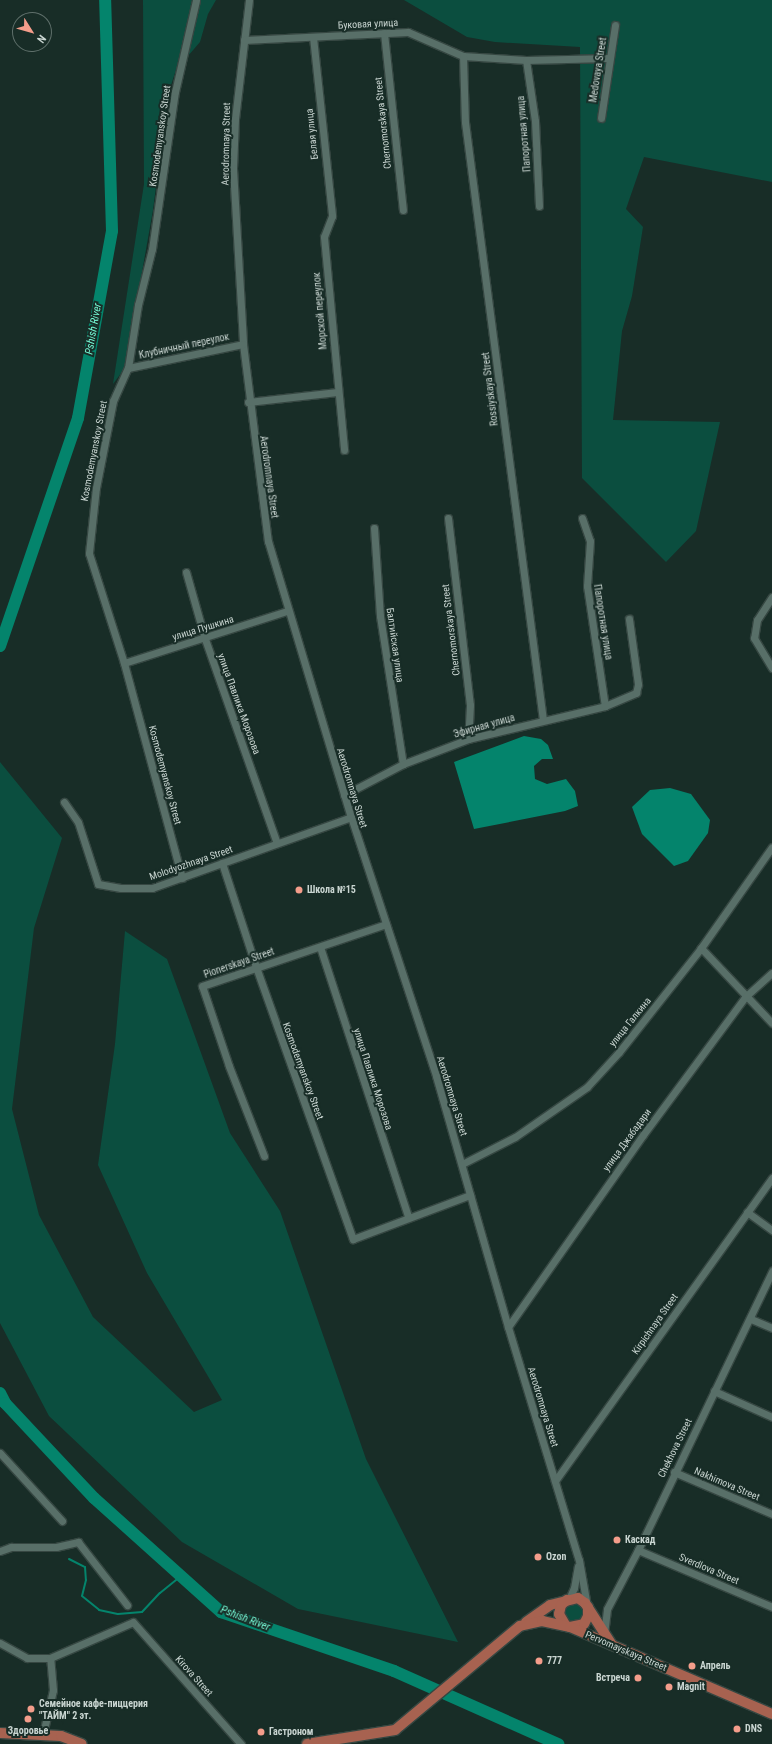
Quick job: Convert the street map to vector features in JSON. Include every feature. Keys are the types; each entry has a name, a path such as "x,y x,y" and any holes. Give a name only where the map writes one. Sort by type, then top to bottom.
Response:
{"main road":[{"path":"569,1599 561,1604 559,1614 568,1627 580,1627 587,1620 588,1607"},
{"path":"520,1626 550,1605 569,1599 582,1600 614,1647"},
{"name":"Pervomayskaya Street","path":"307,1744 396,1730 520,1626 542,1621 568,1627 772,1714"},
{"path":"0,1733 61,1736 82,1744"}],"street":[{"name":"Kosmodemyanskoy Street","path":"182,878 124,663 89,553 96,488 113,401 128,368 138,305 154,241 175,92 196,0"},
{"name":"Aerodromnaya Street","path":"249,0 235,119 233,168 243,344 248,402 268,541 287,611 344,795 436,1076 508,1327 579,1560 588,1607"},
{"name":"Medovaya Street","path":"601,118 615,25"},
{"name":"Буковая улица","path":"244,40 408,32 463,56 526,60 609,58"},
{"name":"Chernomorskaya Street","path":"384,33 403,210"},
{"name":"Белая улица","path":"313,37 332,216 327,228"},
{"name":"Rossiyskaya Street","path":"463,56 465,122 543,720"},
{"name":"Папоротная улица","path":"526,60 535,121 539,206"},
{"name":"Морской переулок","path":"327,228 324,237 337,392"},
{"name":"Клубничный переулок","path":"128,368 243,344"},
{"path":"248,402 337,392 344,450"},
{"name":"Chernomorskaya Street","path":"448,518 470,705 468,739"},
{"name":"Папоротная улица","path":"582,518 590,541 587,586 605,706"},
{"name":"Балтийская улица","path":"374,528 380,616 404,764"},
{"name":"улица Павлика Морозова","path":"186,572 205,639 277,842"},
{"path":"772,597 757,620 754,638 772,668"},
{"name":"улица Пушкина","path":"124,663 205,639 287,611"},
{"name":"Эфирная улица","path":"344,795 404,764 468,739 605,706 636,693 638,684 629,619"},
{"name":"Molodyozhnaya Street","path":"64,802 78,822 87,845 98,884 121,888 152,888 277,842 351,817"},
{"name":"улица Галкина","path":"462,1164 515,1137 587,1087 619,1052 701,948 772,847"},
{"name":"Kosmodemyanskoy Street","path":"222,863 256,967 353,1239 408,1217"},
{"name":"Pionerskaya Street","path":"264,1156 202,986 386,924"},
{"name":"улица Павлика Морозова","path":"320,947 408,1217"},
{"path":"701,948 772,1023"},
{"name":"улица Джабадари","path":"508,1327 643,1134 745,996 772,973"},
{"name":"Kirpichnaya Street","path":"556,1481 772,1178"},
{"path":"408,1217 470,1195"},
{"path":"747,1212 772,1230"},
{"name":"Chekhova Street","path":"604,1634 606,1609 638,1550 674,1472 751,1319 772,1271"},
{"path":"751,1319 772,1328"},
{"path":"714,1392 772,1417"},
{"path":"0,1454 62,1521"},
{"name":"Nakhimova Street","path":"674,1472 772,1514"},
{"path":"0,1551 11,1547 56,1547 78,1542 127,1605"},
{"name":"Sverdlova Street","path":"638,1550 772,1607"},
{"name":"Aerodromnaya Street","path":"569,1599 574,1588 579,1560"},
{"name":"Kirova Street","path":"50,1658 133,1622 241,1744"},
{"path":"0,1643 27,1658 50,1658 53,1690 43,1734"}],"shaded area":[{"path":"143,0 216,0 208,14 200,42 176,70 168,94 153,210 125,368 113,384 144,184"},
{"path":"404,0 772,0 772,182 644,157 626,209 643,227 632,296 622,331 613,420 720,422 696,531 666,562 582,478 580,47 495,42 467,37"},
{"path":"524,736 541,739 548,745 553,759 542,759 534,766 535,779 547,784 566,779 575,791 578,806 565,811 474,829 454,762"},
{"path":"0,762 62,838 34,928 12,1109 39,1215 93,1317 194,1412 222,1400 147,1273 98,1165 115,1044 125,931 167,959 230,1133 280,1211 366,1459 458,1642 298,1609 182,1542 49,1416 0,1323"},
{"path":"670,788 691,794 710,820 708,833 688,861 674,866 642,834 632,807 650,790"},
{"path":"573,1602 580,1605 583,1612 580,1619 573,1622 566,1619 563,1612 566,1605"}],"waterway":[{"name":"Pshish River","path":"0,646 78,418 112,231 105,0"},
{"name":"Pshish River","path":"0,1393 5,1403 94,1498 221,1612 394,1671 558,1744"},
{"path":"69,1559 85,1567 86,1580 82,1596 99,1610 118,1614 142,1612 160,1593 181,1576"}],"place":[{"name":"Школа №15","path":"299,890"},
{"name":"Каскад","path":"617,1540"},
{"name":"Ozon","path":"538,1557"},
{"name":"777","path":"539,1661"},
{"name":"Апрель","path":"692,1666"},
{"name":"Встреча","path":"638,1678"},
{"name":"Magnit","path":"669,1687"},
{"name":"Семейное кафе-пиццерия \"ТАЙМ\" 2 эт.","path":"31,1709"},
{"name":"Здоровье","path":"28,1719"},
{"name":"DNS","path":"737,1729"},
{"name":"Гастроном","path":"261,1732"}]}
